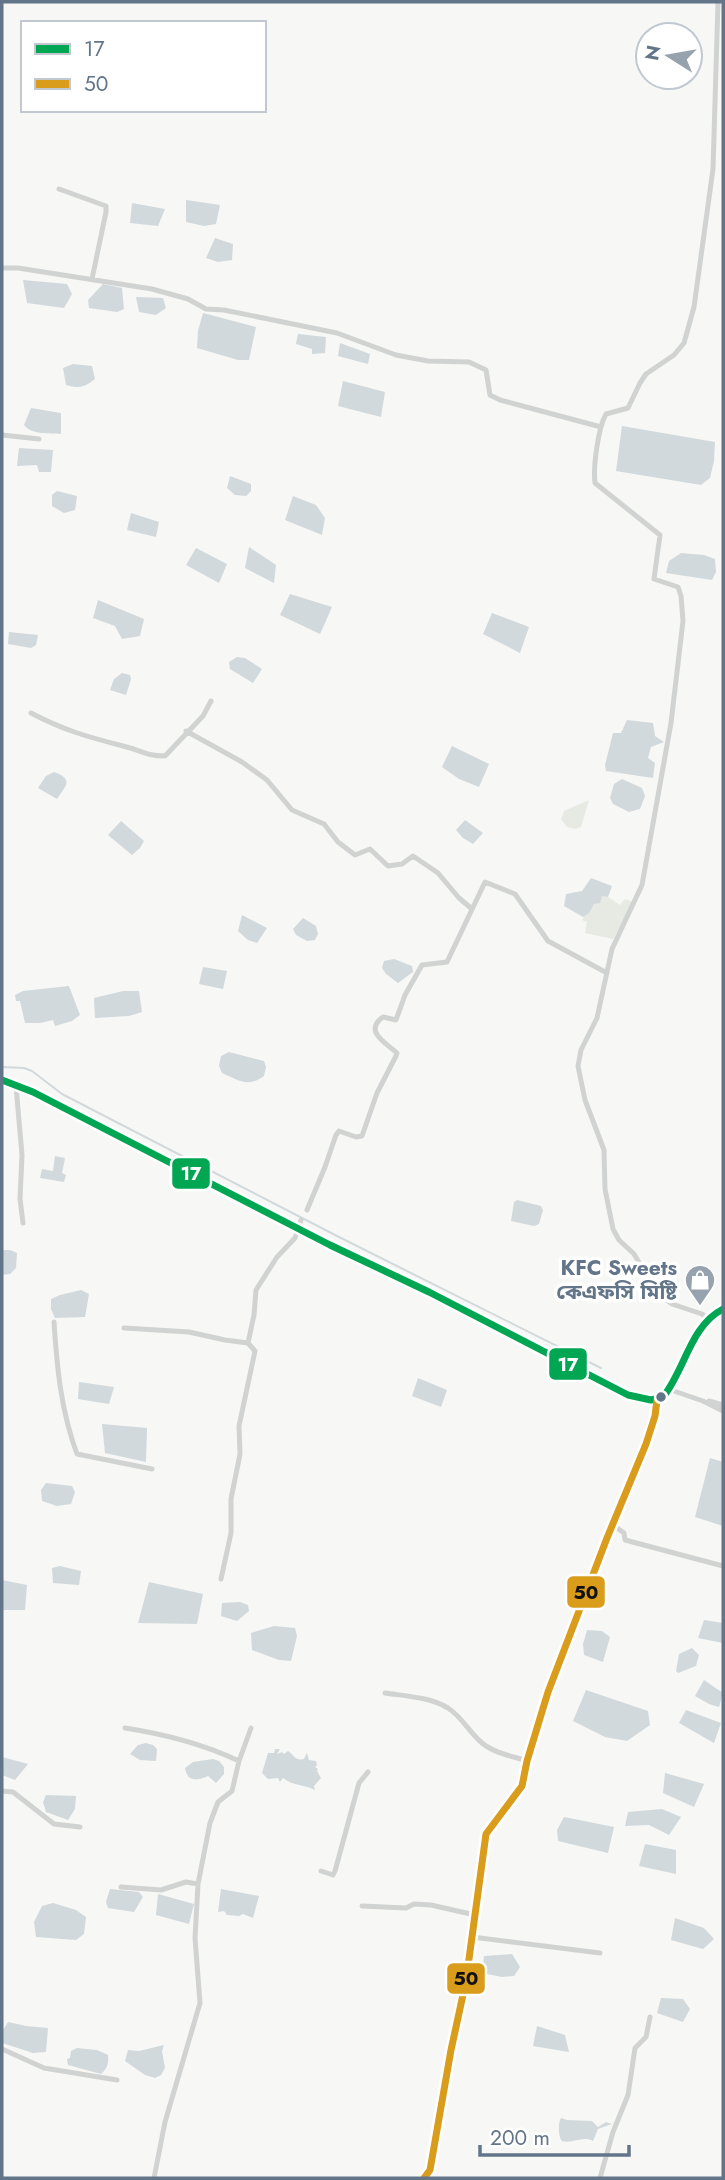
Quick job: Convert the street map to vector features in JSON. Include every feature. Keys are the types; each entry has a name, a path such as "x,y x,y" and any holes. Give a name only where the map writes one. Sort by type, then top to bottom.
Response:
{"highway":[{"path":"2,1080 301,1224 368,1264 616,1389 643,1399 657,1400 668,1389 708,1319 723,1308"}],"street":[{"path":"708,1319 702,1314 672,1304 658,1294 634,1254 613,1229 605,1189 604,1150 585,1100 578,1066 581,1050 597,1018 612,949 642,885 671,723 683,608 678,587 654,579 659,533 595,483 594,477 601,427 606,414 628,408 646,374 674,355 687,336 694,307 713,169 718,2"},
{"path":"60,189 106,206 92,279"},
{"path":"2,268 18,268 152,289 188,299 206,309 337,333 396,355 469,362 486,370 490,396 601,427"},
{"path":"2,435 38,439"},
{"path":"31,713 83,737 127,747 150,756 165,756 203,716 211,701"},
{"path":"186,731 242,762 267,780 292,810 324,824 338,842 355,855 370,849 388,866 402,864 413,856 438,873 472,909"},
{"path":"307,1210 326,1167 336,1135 339,1131 356,1137 362,1136 377,1093 396,1056 397,1053 377,1036 377,1023 383,1017 396,1020 405,995 422,965 447,962 485,882 515,894 548,941 607,973"},
{"path":"16,1085 22,1155 20,1199 23,1223"},
{"path":"248,1343 256,1290 301,1224"},
{"path":"54,1322 57,1375 67,1429 77,1454 152,1469"},
{"path":"124,1328 189,1332 248,1343 255,1351 239,1426 240,1454 231,1499 229,1541 221,1579"},
{"path":"668,1389 723,1410"},
{"path":"431,2178 430,2170 451,2050 466,1981 486,1834 522,1786 548,1692 646,1444 657,1400"},
{"path":"703,1401 723,1405"},
{"path":"613,1525 624,1533 625,1541 723,1566"},
{"path":"385,1693 422,1699 447,1708 461,1718 471,1733 484,1745 527,1761"},
{"path":"125,1728 164,1734 214,1749 239,1761"},
{"path":"154,2178 165,2122 200,2003 195,1938 198,1884 210,1823 218,1802 232,1791 251,1728"},
{"path":"321,1871 332,1875 335,1871 359,1783 368,1772"},
{"path":"2,1791 13,1792 54,1824 80,1827"},
{"path":"121,1887 161,1890 186,1882 198,1884"},
{"path":"362,1906 406,1908 414,1904 431,1905 475,1915"},
{"path":"472,1937 600,1953"},
{"path":"600,2178 612,2132 628,2095 635,2048 646,2037 650,2017"},
{"path":"2,2049 44,2068 117,2080"},
{"path":"424,2178 430,2170"}],"shaded area":[{"path":"186,200 220,205 216,224 204,226 186,222"},
{"path":"132,203 165,209 158,226 130,223"},
{"path":"215,238 233,244 232,260 218,262 206,258"},
{"path":"23,280 67,284 72,294 64,308 27,303"},
{"path":"103,284 122,288 124,309 117,312 89,308 88,300"},
{"path":"136,297 163,298 166,308 156,315 139,312"},
{"path":"203,313 256,327 249,360 238,360 197,348"},
{"path":"298,334 326,337 325,353 312,354 312,349 296,344"},
{"path":"340,343 370,354 368,364 338,356"},
{"path":"73,364 92,366 95,379 82,386 66,385 63,368"},
{"path":"343,381 385,392 381,417 338,406"},
{"path":"31,408 61,413 61,434 41,433 27,428 24,425"},
{"path":"622,426 715,442 710,478 701,485 616,471"},
{"path":"19,448 53,450 51,472 39,472 37,465 17,466"},
{"path":"230,476 251,484 251,491 246,496 235,495 227,488"},
{"path":"57,491 77,496 75,510 64,513 52,506 52,495"},
{"path":"293,496 316,505 325,518 322,535 285,520"},
{"path":"131,513 159,522 156,537 127,530"},
{"path":"249,547 276,565 274,583 245,568"},
{"path":"196,548 227,564 219,583 186,565"},
{"path":"681,553 715,559 716,572 712,580 666,573 669,561"},
{"path":"290,594 332,607 320,634 280,615"},
{"path":"98,600 144,619 140,636 122,639 115,626 93,618"},
{"path":"492,613 529,627 520,653 483,634"},
{"path":"9,632 38,635 36,645 31,648 8,644"},
{"path":"237,657 245,658 262,669 253,683 230,669 229,662"},
{"path":"122,673 130,675 131,679 126,695 110,690 114,679"},
{"path":"627,720 653,723 655,736 664,742 651,747 648,758 655,763 653,778 606,771 613,733 621,733"},
{"path":"452,746 489,764 479,787 459,779 442,767"},
{"path":"54,772 66,781 57,799 38,788 46,776"},
{"path":"622,779 642,788 645,796 640,809 629,812 613,804 610,798 614,784"},
{"path":"589,800 581,827 567,827 561,819 564,811"},
{"path":"465,820 483,833 473,844 456,830"},
{"path":"121,821 144,841 132,855 108,835"},
{"path":"591,878 612,886 608,897 602,896 600,903 594,904 583,917 564,906 566,894 582,891"},
{"path":"602,896 620,905 625,899 634,902 613,939 585,933 587,922 582,920"},
{"path":"242,915 267,928 257,943 248,940 238,931"},
{"path":"303,918 316,926 318,934 315,940 307,941 296,935 293,929"},
{"path":"394,959 412,966 413,972 398,983 382,968 384,961"},
{"path":"203,967 227,971 223,989 199,984"},
{"path":"69,986 80,1015 72,1021 55,1026 53,1020 25,1023 20,1001 16,1001 15,995 23,991"},
{"path":"123,991 139,991 142,1012 129,1016 95,1018 94,998"},
{"path":"229,1052 264,1061 264,1076 248,1082 222,1073 219,1066 221,1056"},
{"path":"55,1156 65,1158 62,1173 66,1175 64,1182 40,1178 42,1169 53,1171"},
{"path":"517,1200 541,1206 543,1210 539,1224 534,1226 511,1221 514,1202"},
{"path":"2,1250 17,1253 16,1268 10,1274 2,1275"},
{"path":"81,1290 89,1294 85,1317 55,1318 51,1299"},
{"path":"418,1378 447,1390 441,1407 412,1396"},
{"path":"79,1382 114,1387 109,1404 78,1399"},
{"path":"102,1424 147,1428 146,1462 105,1453"},
{"path":"710,1458 723,1462 723,1526 695,1517"},
{"path":"46,1483 72,1486 75,1492 71,1504 57,1506 42,1501 41,1490"},
{"path":"60,1566 81,1571 79,1585 53,1583 52,1568"},
{"path":"2,1580 27,1585 25,1610 2,1610"},
{"path":"149,1582 203,1594 197,1624 138,1623"},
{"path":"240,1602 248,1605 249,1611 237,1621 221,1616 222,1603"},
{"path":"704,1620 723,1623 723,1643 698,1638"},
{"path":"274,1626 295,1628 297,1636 291,1661 279,1660 252,1650 251,1633"},
{"path":"587,1630 602,1631 610,1637 603,1662 584,1655 583,1644"},
{"path":"692,1648 699,1655 696,1666 678,1673 676,1671 679,1654"},
{"path":"704,1680 723,1693 719,1707 695,1696"},
{"path":"586,1690 648,1711 650,1725 627,1741 605,1737 573,1721"},
{"path":"686,1710 721,1723 714,1743 679,1723"},
{"path":"146,1743 157,1749 156,1761 140,1760 130,1754 138,1745"},
{"path":"275,1749 280,1749 277,1754 288,1751 299,1759 304,1759 307,1753 309,1760 316,1761 315,1767 321,1778 314,1786 315,1790 283,1778 280,1782 278,1778 268,1779 262,1773 268,1753 274,1753"},
{"path":"2,1757 28,1764 15,1780 2,1775"},
{"path":"213,1759 224,1767 224,1774 216,1783 208,1776 196,1779 190,1778 186,1773 185,1768 193,1762"},
{"path":"665,1773 704,1784 694,1807 663,1793"},
{"path":"46,1795 76,1796 75,1809 68,1820 46,1812 43,1802"},
{"path":"662,1809 681,1817 669,1835 649,1825 625,1826 628,1812"},
{"path":"564,1817 614,1827 608,1853 558,1841 557,1830"},
{"path":"645,1844 676,1850 676,1874 639,1866"},
{"path":"110,1889 139,1892 143,1897 134,1912 108,1908 106,1902"},
{"path":"221,1889 259,1896 253,1918 243,1914 239,1916 227,1915 224,1911 218,1912"},
{"path":"158,1894 194,1904 189,1924 156,1915"},
{"path":"53,1903 76,1910 86,1917 84,1934 76,1940 36,1937 34,1922 42,1906"},
{"path":"675,1918 704,1928 714,1939 703,1949 671,1940"},
{"path":"512,1954 520,1967 514,1976 487,1974 483,1965 484,1956"},
{"path":"661,1998 683,1999 690,2009 683,2022 657,2013"},
{"path":"8,2022 48,2028 46,2052 33,2053 2,2043 2,2032"},
{"path":"537,2026 565,2035 569,2052 533,2046"},
{"path":"164,2045 162,2051 165,2068 161,2075 155,2078 145,2075 125,2061 128,2050 139,2051"},
{"path":"77,2048 97,2050 108,2055 107,2066 101,2074 68,2065 67,2059 70,2058 71,2051"},
{"path":"561,2118 592,2121 598,2127 606,2122 612,2124 598,2129 593,2141 585,2139 566,2142 562,2141 560,2136"}],"waterway":[{"path":"2,1067 32,1071 62,1094 601,1368"}],"transit line":[{"name":"17","path":"2,1080 33,1092 628,1395 651,1400 663,1397 695,1337 703,1326 723,1309"},
{"name":"50","path":"424,2178 430,2170 466,1981 486,1834 522,1786 548,1692 646,1444 657,1400"}],"place":[{"name":"KFC Sweets কেএফসি মিষ্টি","path":"700,1307"}]}
